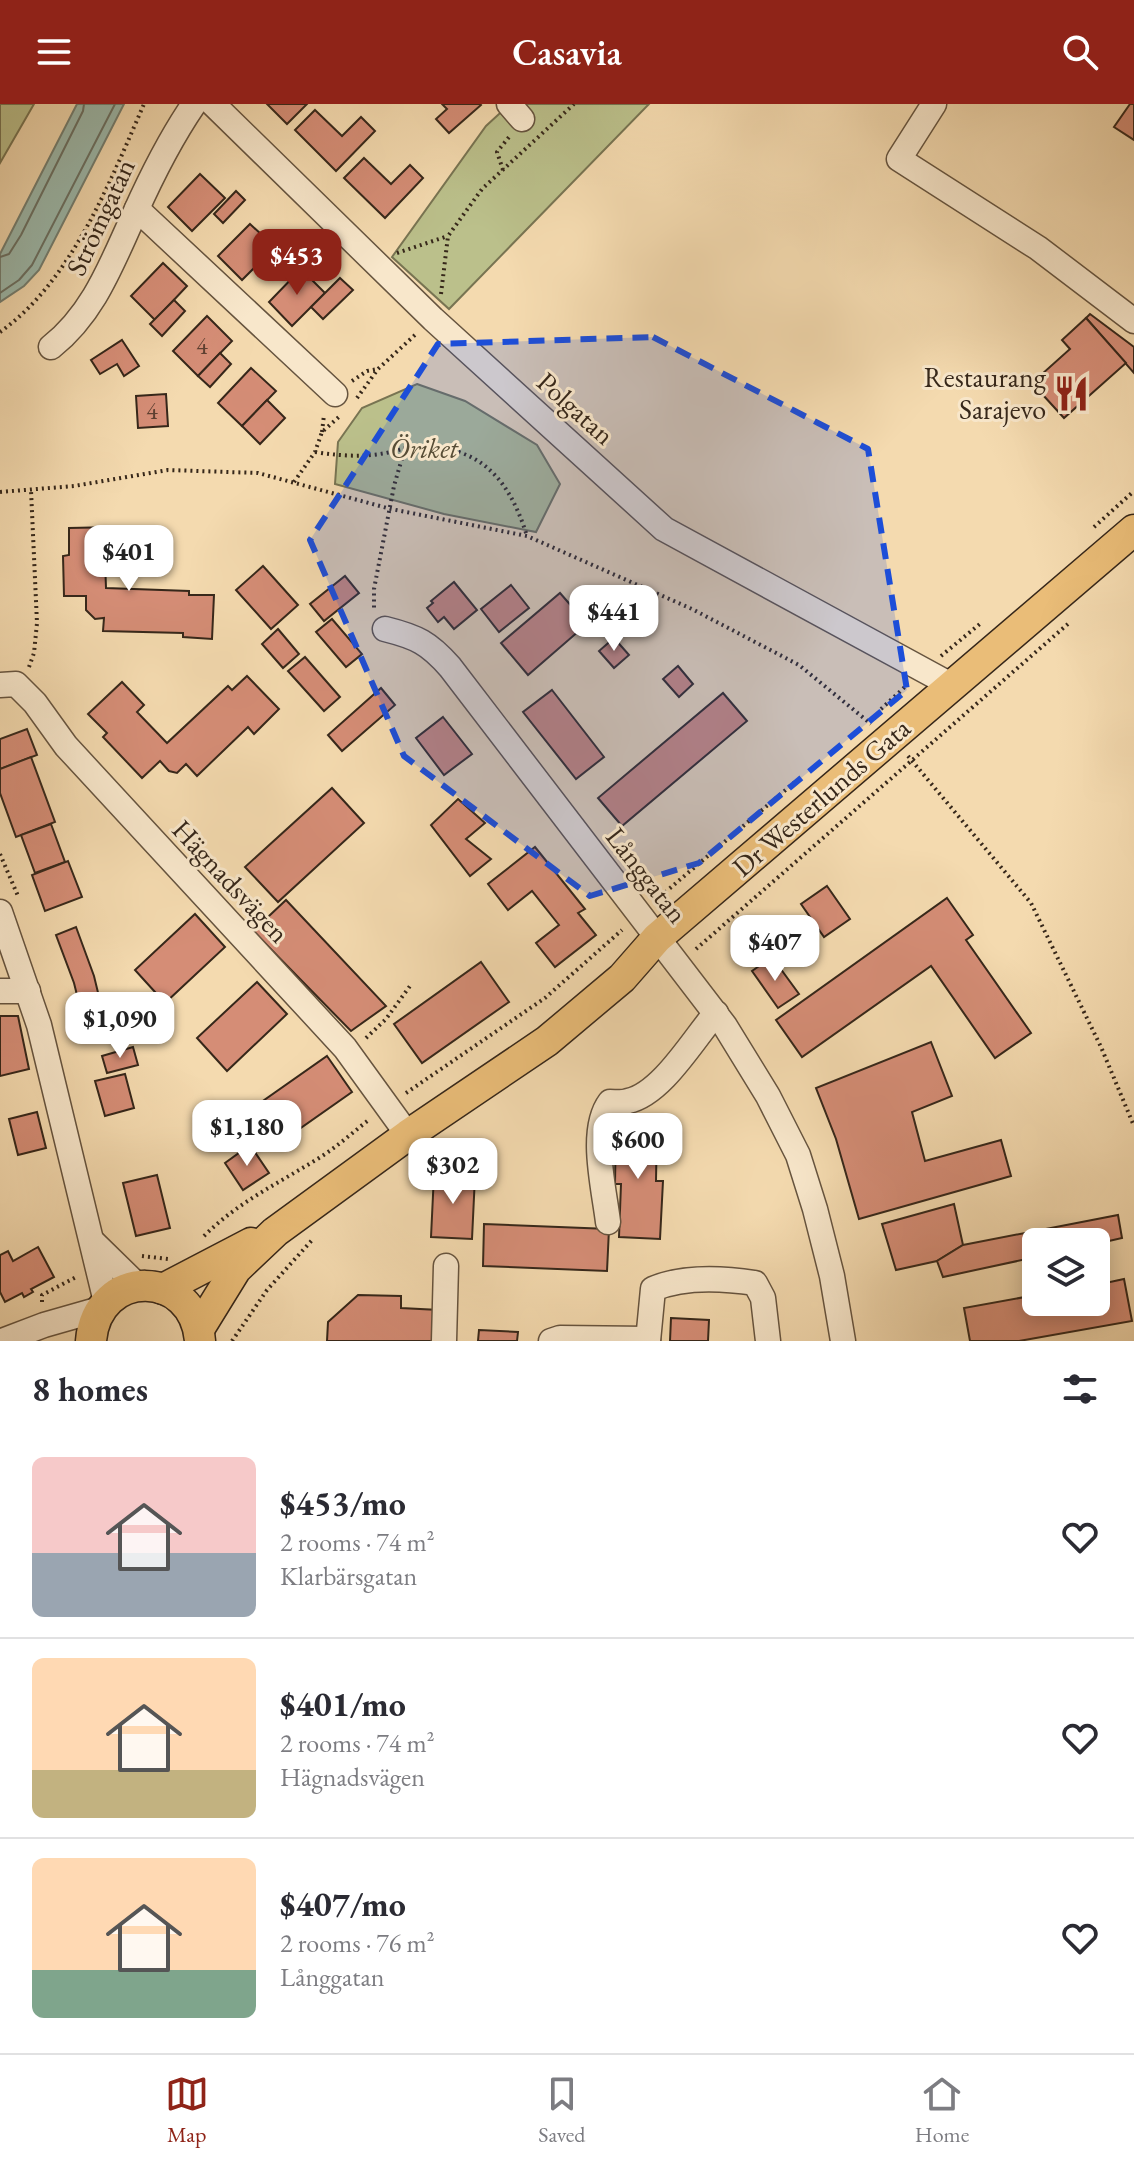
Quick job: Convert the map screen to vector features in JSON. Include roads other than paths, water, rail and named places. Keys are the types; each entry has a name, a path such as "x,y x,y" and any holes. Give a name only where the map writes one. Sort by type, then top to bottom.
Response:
{"main road":[{"name":"Dr Westerlunds Gata","path":"199,1335 236,1269 275,1232 408,1135 547,1041 622,978 657,938 1134,530"},
{"name":"Dr Westerlunds Gata","path":"103,1306 115,1294 151,1287 189,1273 275,1232"},
{"name":"Dr Westerlunds Gata","path":"151,1287 179,1297 192,1311 199,1335"},
{"path":"91,1341 92,1326 103,1306"}],"street":[{"name":"Strömgatan","path":"51,347 96,297 171,138 194,104"},
{"name":"Polgatan","path":"213,104 372,261 664,529 951,685"},
{"path":"934,104 899,159 1038,248 1134,321"},
{"path":"137,209 335,394"},
{"name":"Långgatan","path":"385,629 415,636 442,658 716,1013 768,1096 798,1155 832,1276 843,1341"},
{"name":"Hägnadsvägen","path":"8,685 41,710 66,746 349,1054 408,1135"},
{"path":"0,912 39,1025 99,1270 103,1306 2,1341"},
{"path":"0,991 28,991"},
{"path":"608,1222 601,1173 602,1112 610,1102 631,1101 650,1090 678,1062 716,1013"},
{"path":"92,1240 151,1287"},
{"path":"444,1341 446,1266"},
{"path":"551,1341 560,1338 648,1340 653,1289 665,1284 708,1279 755,1283 763,1298 768,1341"}],"water":[{"path":"77,104 124,104 39,270 24,286 0,302 0,254"}],"place":[{"name":"Restaurang Sarajevo","path":"1072,393"}],"park label":[{"name":"Öriket","path":"424,448"}]}
